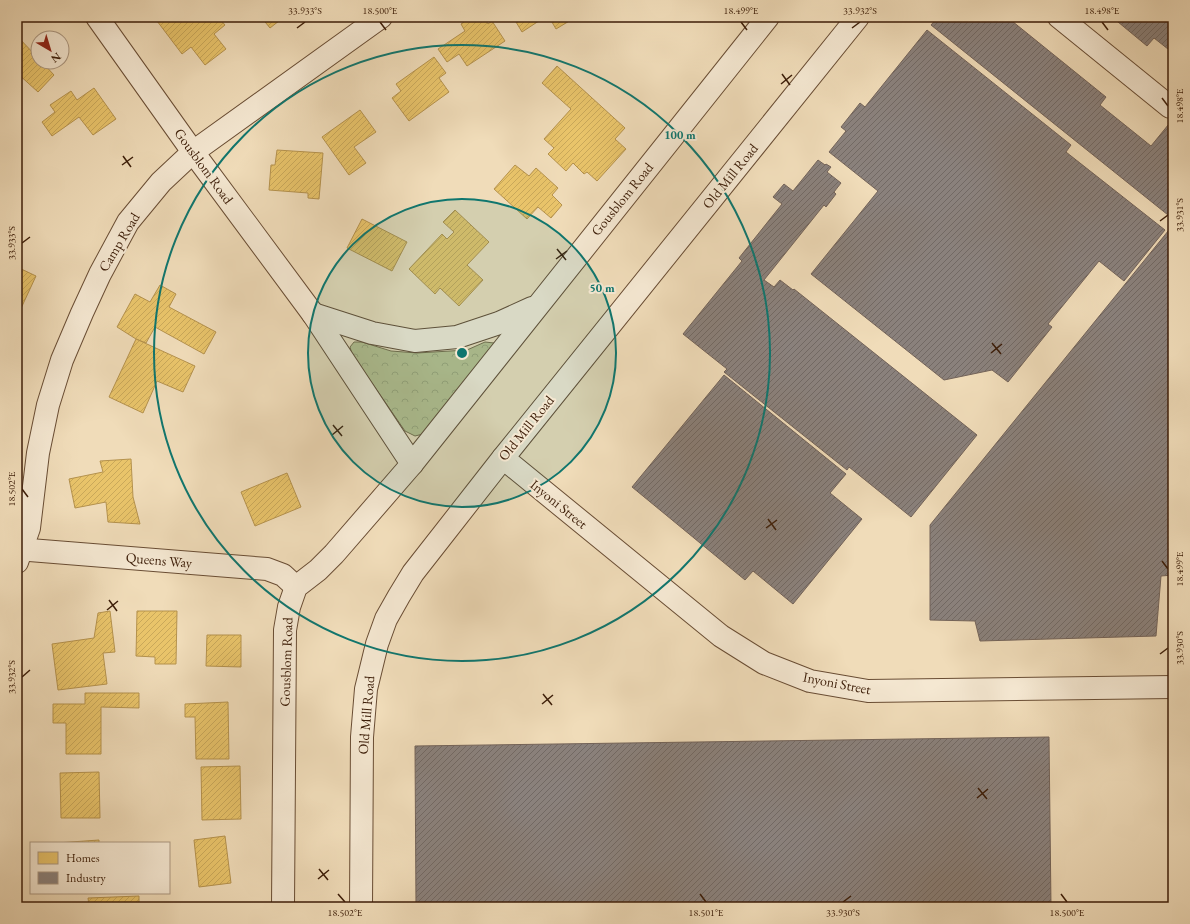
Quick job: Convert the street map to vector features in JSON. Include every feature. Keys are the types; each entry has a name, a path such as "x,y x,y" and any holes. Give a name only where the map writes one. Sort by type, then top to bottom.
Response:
{"street":[{"name":"Gousblom Road","path":"97,17 193,152 313,314 412,464"},
{"name":"Camp Road","path":"18,553 29,528 38,453 48,406 62,360 100,274 128,222 161,182 193,152 381,17"},
{"name":"Gousblom Road","path":"283,907 285,630 289,607 296,586 318,570 334,554 412,464 536,306 768,17"},
{"name":"Old Mill Road","path":"361,907 362,737 366,689 377,644 386,619 413,573 502,458 858,17"},
{"path":"1059,17 1170,107"},
{"name":"Gousblom Road","path":"313,314 372,333 415,341 457,337 499,324 536,306"},
{"name":"Inyoni Street","path":"502,458 721,636 764,663 810,681 868,691 1173,687"},
{"name":"Queens Way","path":"18,553 267,569 284,575 296,586"}],"green space":[{"path":"354,342 362,342 391,351 417,353 467,350 485,342 494,343 494,350 423,434 415,436 405,431 352,354 350,347"}],"building: Homes":[{"path":"154,17 218,17 225,25 214,34 226,49 205,65 191,47 182,54"},
{"path":"261,17 284,17 270,28"},
{"path":"471,17 484,17 488,24 492,21 505,41 467,66 459,54 447,62 438,49 465,31 461,24"},
{"path":"513,17 545,17 522,32"},
{"path":"549,17 576,17 556,29"},
{"path":"17,36 30,50 30,70 49,70 54,75 38,92 17,73"},
{"path":"434,57 446,73 439,78 449,92 409,121 392,98 401,91 396,84"},
{"path":"557,66 625,128 615,139 626,149 597,181 587,172 584,174 573,163 566,171 548,154 554,148 544,139 571,109 542,83"},
{"path":"94,88 116,119 93,135 79,117 52,136 42,122 55,112 50,105 71,91 77,100"},
{"path":"360,110 376,132 354,147 366,163 349,175 322,137"},
{"path":"277,150 323,153 319,199 308,198 308,193 269,190 271,165 275,165"},
{"path":"515,165 529,176 536,168 558,188 552,195 562,205 551,218 538,207 527,219 494,189"},
{"path":"455,210 489,242 467,265 483,280 459,306 440,288 435,294 409,269 442,234 447,239 454,232 443,222"},
{"path":"362,219 407,242 392,271 347,248"},
{"path":"17,267 36,276 17,317"},
{"path":"160,285 176,294 169,307 216,332 204,354 155,327 146,343 136,339 117,327 135,294 150,302"},
{"path":"136,339 195,366 183,392 157,381 143,413 109,397"},
{"path":"131,459 133,497 140,524 108,522 106,502 75,508 69,479 103,472 100,461"},
{"path":"287,473 301,507 255,526 241,492"},
{"path":"110,611 115,652 103,653 107,684 58,690 52,644 94,638 98,613"},
{"path":"137,611 177,611 176,664 155,664 155,657 136,656"},
{"path":"207,635 241,635 241,667 206,666"},
{"path":"85,693 139,693 139,708 101,707 101,754 66,754 66,723 53,723 53,704 85,704"},
{"path":"228,702 229,759 196,759 195,717 185,717 185,704"},
{"path":"240,766 241,819 202,820 201,767"},
{"path":"99,772 100,818 61,818 60,773"},
{"path":"225,836 231,883 199,887 194,840"},
{"path":"99,840 99,842 71,842"},
{"path":"139,896 139,907 69,907 89,906 88,898"},
{"path":"157,904 246,905 246,907 157,907"}],"building: Industry":[{"path":"938,17 1007,17 1106,97 1100,105 1151,146 1173,119 1173,219 931,25"},
{"path":"1112,17 1173,17 1173,53 1154,38 1147,46"},
{"path":"927,30 1071,145 1066,152 1165,230 1124,281 1099,261 1048,324 1052,327 1008,382 992,370 944,380 811,274 878,191 829,152 846,131 841,127 860,103 865,107"},
{"path":"818,160 831,167 827,172 841,183 834,192 836,194 826,207 824,205 764,280 774,287 780,280 793,290 794,289 977,435 911,517 849,467 847,470 724,372 727,369 683,334 742,261 739,258 782,204 773,197 784,184 793,191"},
{"path":"1173,225 1173,575 1161,576 1156,636 980,641 975,621 930,620 930,525"},
{"path":"724,375 846,474 830,493 862,519 793,604 753,571 745,580 632,487"},
{"path":"1049,737 1051,907 416,907 415,746"}]}
